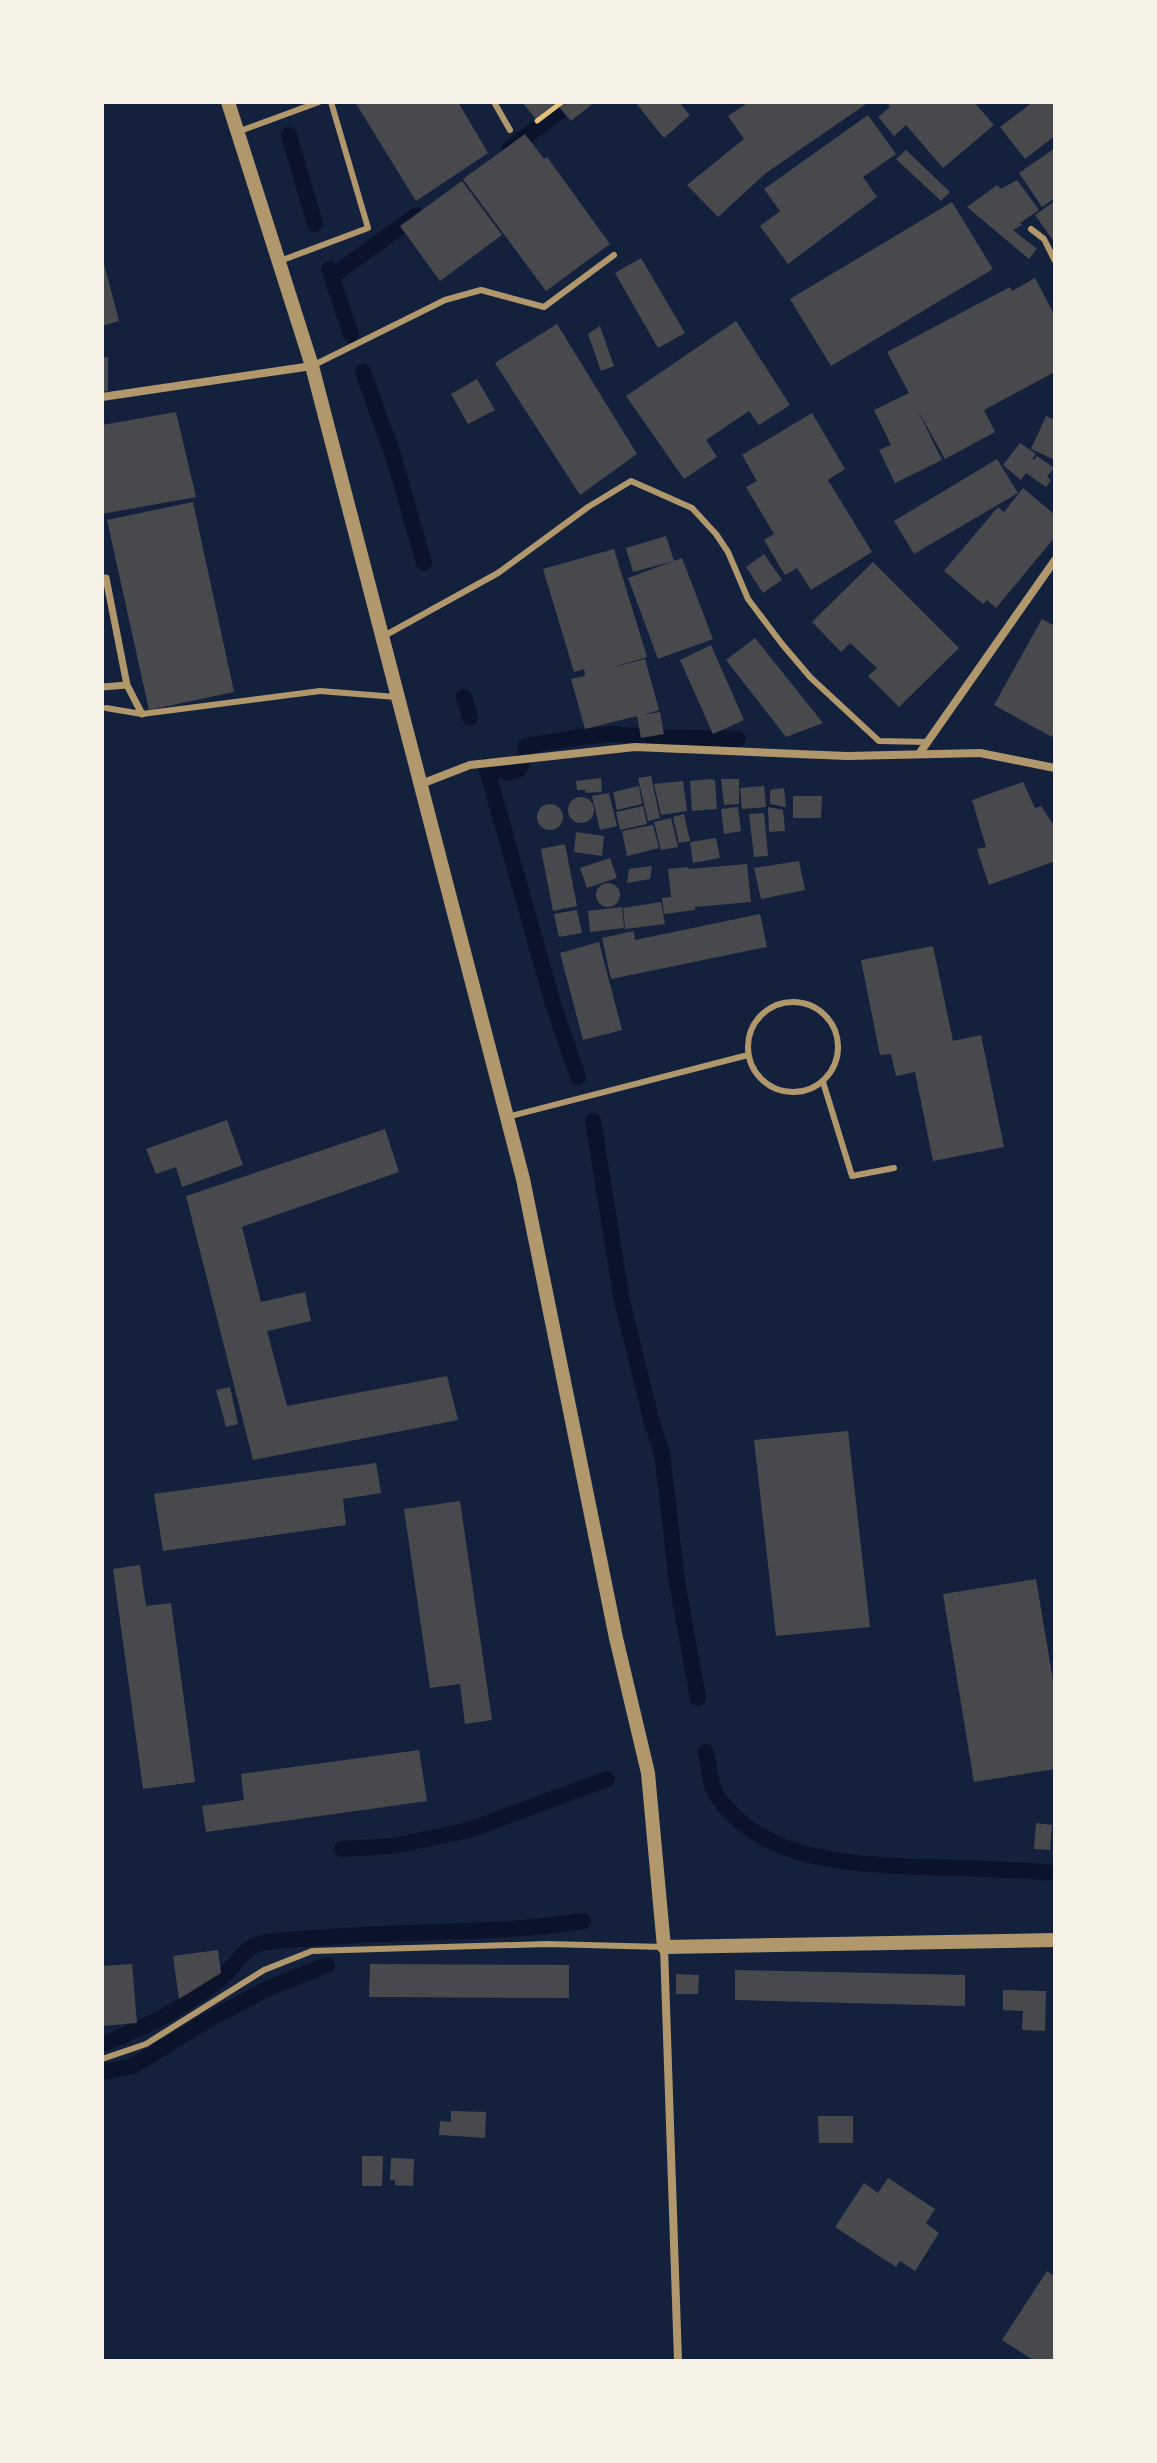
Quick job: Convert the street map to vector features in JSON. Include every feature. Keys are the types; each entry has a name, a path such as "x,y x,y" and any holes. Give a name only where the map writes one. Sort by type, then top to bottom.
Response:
{"street":[{"path":"228,102 312,366 523,1179 616,1638 648,1773 664,1947 678,2361"},
{"path":"102,397 312,366"},
{"path":"919,754 1055,560"},
{"path":"106,578 127,685 142,714"},
{"path":"102,687 127,685"},
{"path":"421,784 470,765 635,747 847,756 980,753 1055,768"},
{"path":"664,1947 1055,1940"}],"lane":[{"path":"238,132 319,102"},
{"path":"279,261 368,228 331,102"},
{"path":"494,102 510,130"},
{"path":"1031,229 1044,239 1054,260"},
{"path":"312,366 445,300 481,290 544,307 614,255"},
{"path":"384,636 498,573 588,507 631,481 692,508 728,552 748,599 782,644 810,677 879,741 928,742"},
{"path":"106,708 142,714 320,691 399,698"},
{"path":"785,1002 810,1004 829,1018 839,1040 837,1063 823,1082 802,1093 777,1091 758,1077 748,1055 750,1031 764,1012 785,1002"},
{"path":"507,1117 748,1055"},
{"path":"823,1082 852,1176 894,1168"},
{"path":"102,2059 146,2044 264,1970 312,1951 547,1944 664,1947"}],"building":[{"path":"355,102 458,102 488,153 416,201"},
{"path":"522,102 557,102 536,119"},
{"path":"565,102 595,102 571,121 559,107"},
{"path":"635,102 679,102 690,115 664,138"},
{"path":"749,102 869,102 766,173 718,217 687,185 744,139 728,116"},
{"path":"892,102 974,102 994,125 943,168 906,125 894,136 878,117"},
{"path":"1033,102 1055,102 1055,136 1025,159 1000,127"},
{"path":"868,115 896,154 863,177 877,197 788,264 760,226 780,211 764,189"},
{"path":"525,134 544,159 547,157 610,244 546,291 463,179"},
{"path":"1055,148 1055,198 1042,207 1019,173"},
{"path":"906,150 950,192 941,201 896,159"},
{"path":"1017,180 1039,210 1013,230 1037,249 1029,259 967,207 997,185 1001,189"},
{"path":"462,181 502,235 440,281 400,226"},
{"path":"1055,201 1055,243 1035,215"},
{"path":"952,202 993,269 831,366 790,299"},
{"path":"641,258 685,333 658,348 615,273"},
{"path":"102,261 119,321 102,326"},
{"path":"1035,278 1055,316 1055,372 984,410 995,432 945,459 916,407 942,460 895,483 879,450 891,445 874,410 909,393 887,352 1010,287 1012,291"},
{"path":"736,321 790,405 759,425 749,411 706,440 717,457 684,479 626,396"},
{"path":"557,324 637,454 580,495 495,363"},
{"path":"600,326 614,366 601,371 588,334"},
{"path":"108,357 108,391 102,392 102,358"},
{"path":"477,379 495,410 468,424 451,394"},
{"path":"176,412 196,497 102,514 102,425"},
{"path":"812,413 845,469 828,480 872,552 811,590 797,568 785,575 764,540 774,534 746,487 757,481 742,455"},
{"path":"1046,416 1055,420 1055,460 1031,449"},
{"path":"1020,443 1036,454 1032,459 1037,456 1054,468 1047,477 1051,480 1046,487 1026,473 1021,480 1003,465"},
{"path":"997,459 1018,493 914,554 894,521"},
{"path":"1023,488 1055,515 1055,537 996,608 987,600 983,604 944,571 998,507 1004,512"},
{"path":"193,502 234,692 149,710 107,520"},
{"path":"666,536 674,561 633,572 626,548"},
{"path":"614,549 647,657 610,668 645,659 659,710 643,715 660,712 664,734 641,738 637,716 585,729 571,679 585,676 584,669 574,672 543,569"},
{"path":"764,554 782,580 763,593 746,567"},
{"path":"682,558 713,639 658,659 628,578"},
{"path":"873,562 959,648 899,707 868,676 877,668 850,643 841,652 812,622"},
{"path":"1042,619 1055,626 1055,731 1052,737 994,705"},
{"path":"755,638 823,723 786,737 726,660"},
{"path":"711,645 744,720 713,734 680,660"},
{"path":"651,776 660,818 648,821 638,778"},
{"path":"601,778 602,792 577,790 576,781"},
{"path":"721,779 739,779 739,804 724,805"},
{"path":"715,780 717,809 692,811 690,781"},
{"path":"683,781 687,811 661,815 654,784"},
{"path":"1023,782 1035,808 1041,806 1055,827 1055,861 989,885 977,849 986,847 972,800"},
{"path":"639,786 642,804 617,810 613,792"},
{"path":"764,786 766,807 742,809 740,788"},
{"path":"784,788 786,807 770,804 770,790"},
{"path":"609,793 617,826 600,830 592,796"},
{"path":"793,796 822,796 821,818 793,818"},
{"path":"581,797 590,801 594,810 590,819 581,823 572,819 568,810 572,801"},
{"path":"550,804 559,808 563,817 559,826 550,830 541,826 537,817 541,808"},
{"path":"643,806 647,824 620,830 616,812"},
{"path":"738,807 741,831 724,834 721,809"},
{"path":"768,807 783,810 785,831 769,832"},
{"path":"764,813 768,856 754,857 749,814"},
{"path":"684,814 690,841 679,843 673,817"},
{"path":"671,818 678,847 661,850 654,822"},
{"path":"653,825 659,848 627,856 622,831"},
{"path":"576,832 604,836 602,856 574,852"},
{"path":"716,838 720,858 693,863 690,842"},
{"path":"565,844 577,906 553,911 541,849"},
{"path":"610,858 617,878 587,888 580,868"},
{"path":"799,861 805,890 761,899 754,868"},
{"path":"747,864 751,902 695,907 695,910 664,914 662,898 671,897 668,869"},
{"path":"652,866 650,879 627,883 629,869"},
{"path":"608,883 617,886 620,895 617,904 608,907 599,904 596,895 599,886"},
{"path":"661,902 665,924 625,929 623,908"},
{"path":"622,907 624,928 590,932 588,911"},
{"path":"577,910 582,933 559,937 554,914"},
{"path":"760,914 767,947 611,979 602,938 634,931 635,940"},
{"path":"599,942 622,1030 583,1040 560,953"},
{"path":"933,946 953,1041 981,1035 1004,1147 933,1161 915,1072 896,1076 891,1054 880,1055 861,960"},
{"path":"227,1120 243,1165 182,1187 176,1167 156,1174 146,1149"},
{"path":"385,1129 399,1172 242,1227 261,1302 305,1292 311,1321 267,1331 287,1406 447,1376 458,1420 253,1460 186,1196"},
{"path":"230,1387 238,1424 226,1427 216,1390"},
{"path":"848,1431 870,1627 776,1636 754,1440"},
{"path":"376,1463 381,1493 343,1499 346,1525 163,1551 154,1494"},
{"path":"460,1501 492,1720 465,1724 460,1684 430,1688 404,1509"},
{"path":"140,1565 146,1606 171,1603 195,1782 143,1789 113,1569"},
{"path":"1036,1579 1055,1692 1055,1769 974,1782 943,1594"},
{"path":"419,1750 427,1801 206,1832 202,1806 244,1800 241,1774"},
{"path":"1036,1823 1052,1825 1050,1850 1034,1849"},
{"path":"218,1950 221,1973 179,1999 173,1956"},
{"path":"132,1964 137,2023 102,2026 102,1966"},
{"path":"370,1964 569,1965 569,1998 369,1997"},
{"path":"735,1970 965,1975 965,2006 735,2000"},
{"path":"676,1974 699,1975 698,1994 676,1994"},
{"path":"1003,1990 1046,1991 1045,2031 1022,2030 1023,2011 1003,2010"},
{"path":"451,2111 486,2112 485,2138 439,2135 440,2121 451,2122"},
{"path":"818,2116 853,2116 853,2143 819,2143"},
{"path":"362,2156 383,2156 382,2186 362,2186"},
{"path":"391,2158 414,2159 413,2186 395,2185 395,2180 390,2180"},
{"path":"888,2178 935,2209 926,2223 939,2233 915,2271 900,2261 896,2267 835,2227 864,2183 878,2193"},
{"path":"1047,2271 1055,2277 1055,2361 1035,2361 1002,2340"}],"waterway":[{"path":"510,148 560,111"},
{"path":"289,135 315,224"},
{"path":"332,276 417,215"},
{"path":"329,269 351,335"},
{"path":"363,372 394,458 424,563"},
{"path":"464,697 470,718"},
{"path":"486,766 508,773 518,770 525,757 526,746 581,737 613,734 738,739"},
{"path":"486,766 553,1004 578,1077"},
{"path":"593,1121 622,1301 662,1453 677,1582 698,1698"},
{"path":"706,1752 712,1783 719,1799 738,1820 760,1836 784,1847 810,1855 865,1864 1055,1873"},
{"path":"342,1849 393,1846 469,1830 607,1779"},
{"path":"102,2044 148,2024 192,1999 224,1976 249,1949 260,1944 583,1921"},
{"path":"102,2072 133,2066 208,2020 269,1988 327,1965"}]}
